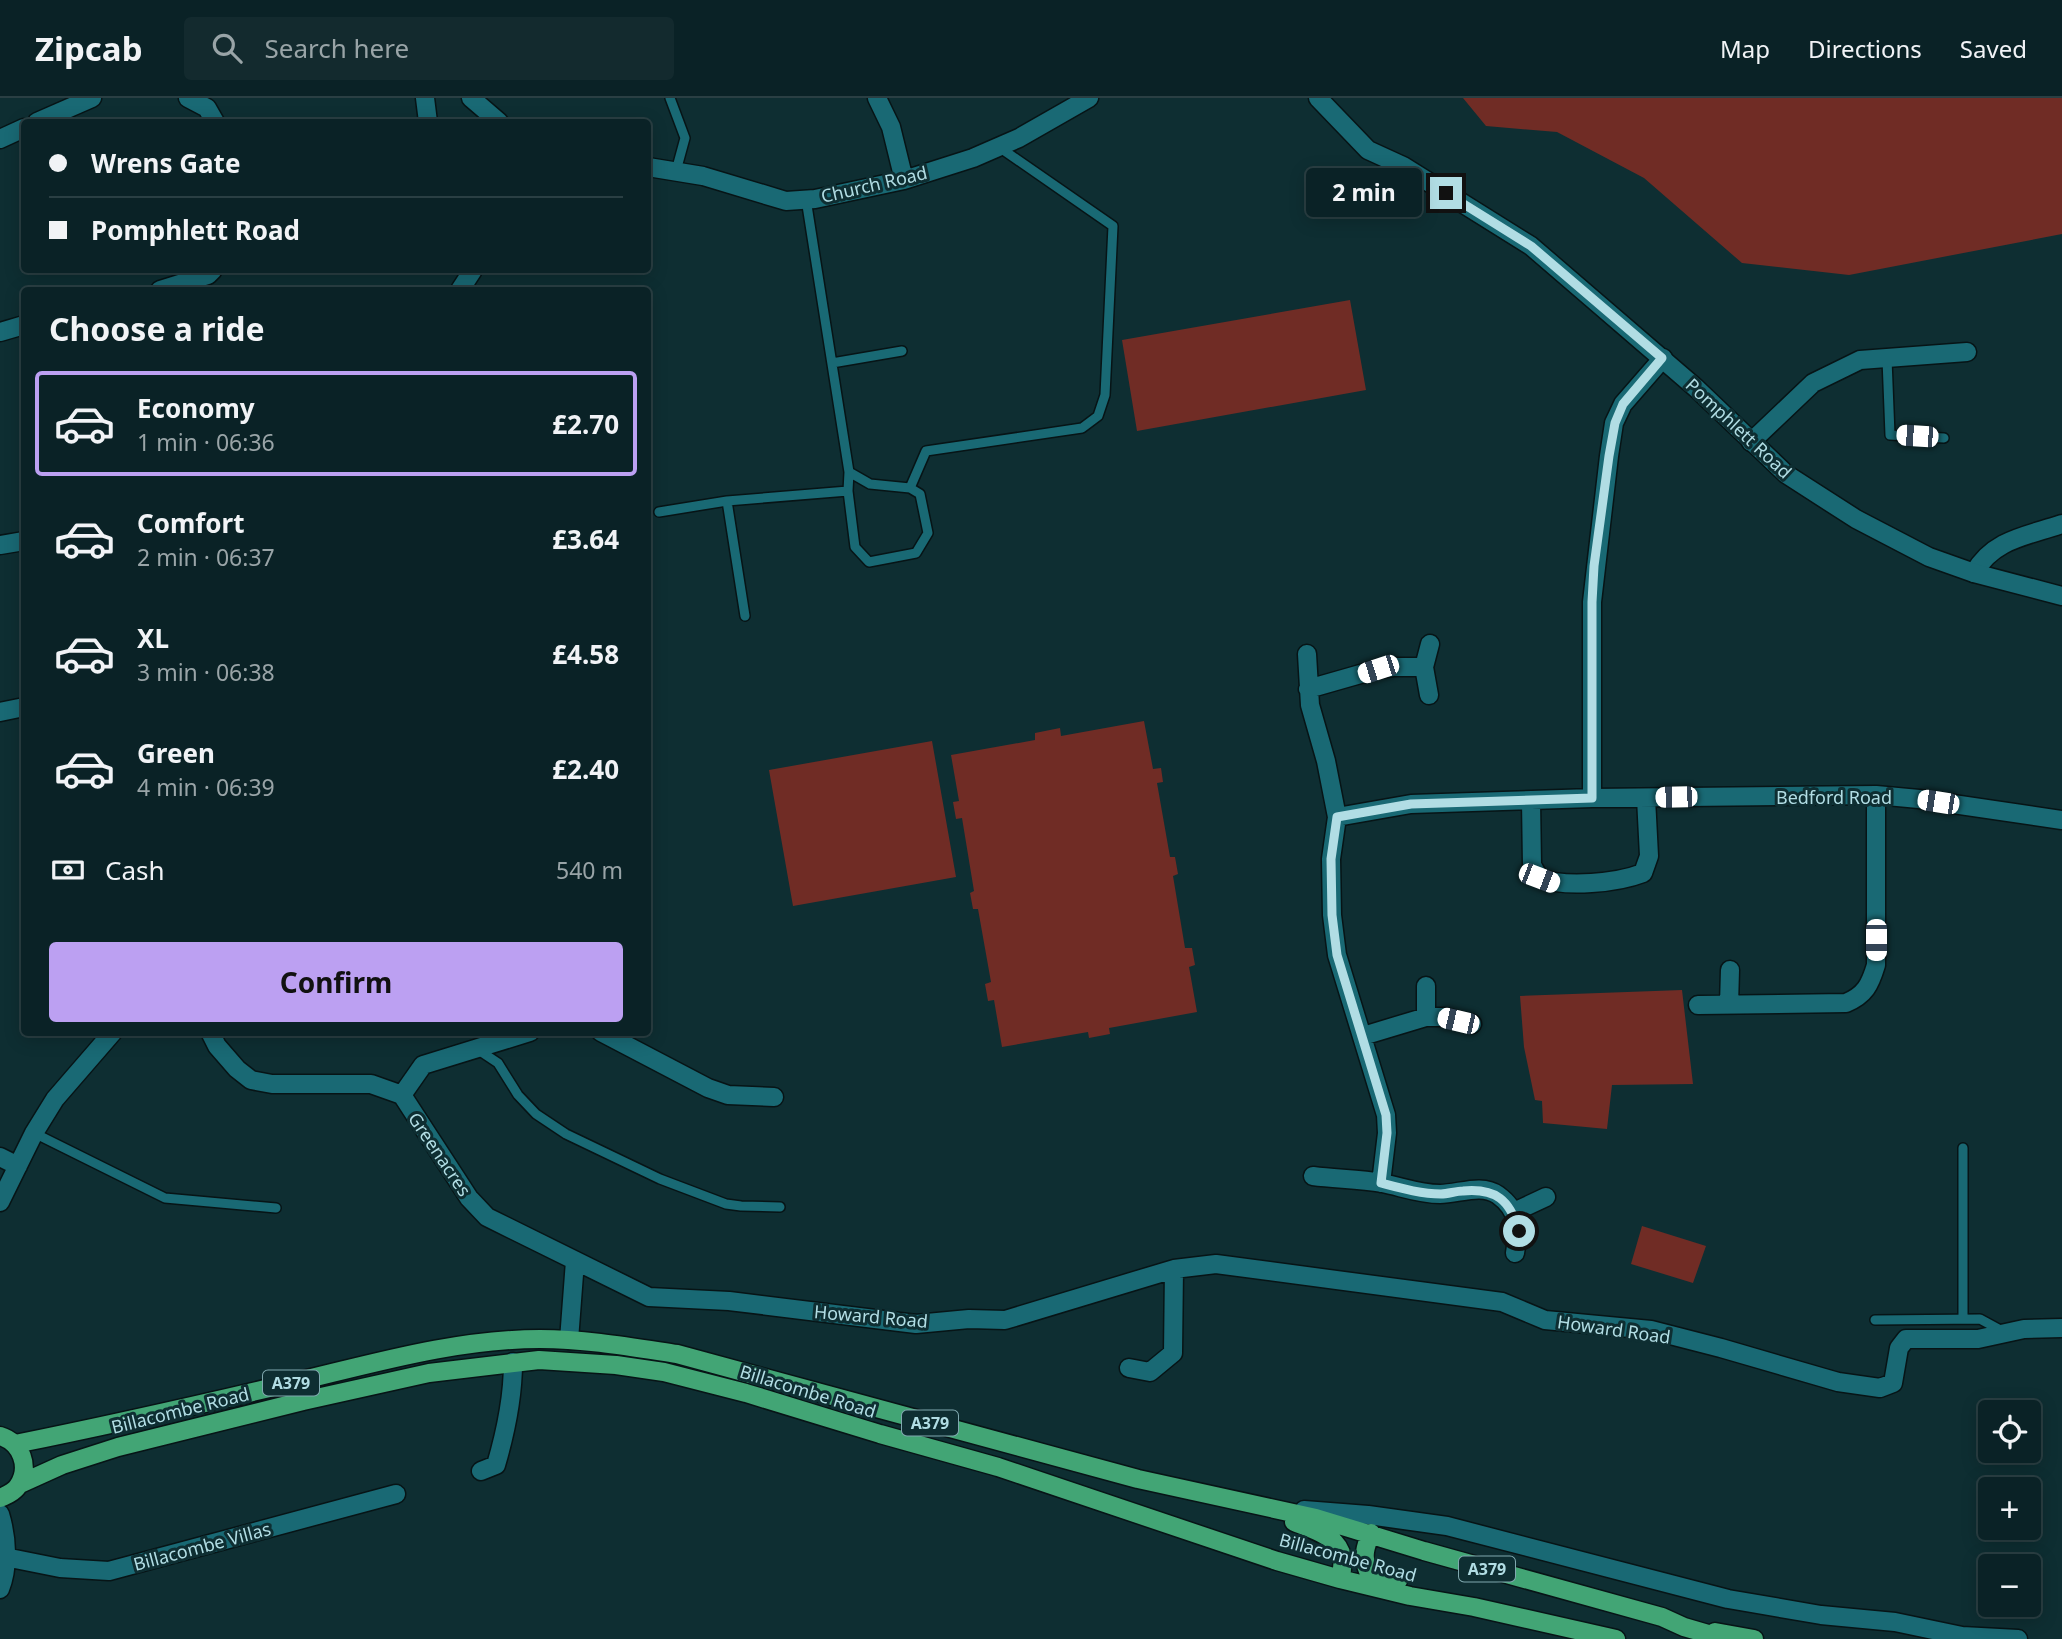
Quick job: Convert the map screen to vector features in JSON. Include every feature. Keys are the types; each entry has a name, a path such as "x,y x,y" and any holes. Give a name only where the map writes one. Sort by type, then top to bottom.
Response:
{"main road":[{"name":"Billacombe Road","path":"8,1440 148,1417 409,1355 483,1342 538,1339 610,1343 677,1354 1138,1479 1316,1518 1662,1617 1684,1627 1725,1639"},
{"name":"Billacombe Road","path":"20,1484 62,1465 159,1436 429,1373 539,1360 616,1364 664,1372 746,1393 998,1467 1201,1536 1340,1579 1616,1639"},
{"name":"A379","path":"0,1498 20,1484 24,1467 22,1453 8,1440"},
{"name":"A379","path":"1235,1501 1328,1535 1343,1556 1340,1579"},
{"name":"A379","path":"1371,1533 1364,1551 1364,1563 1368,1571 1426,1588 1474,1607"},
{"name":"Billacombe Road","path":"1684,1627 1754,1639"}],"street":[{"path":"44,119 92,98"},
{"path":"188,98 207,108 213,119"},
{"path":"425,98 428,119"},
{"path":"471,98 496,119"},
{"path":"877,98 891,127 904,180"},
{"name":"Church Road","path":"651,167 703,176 786,201 806,200 904,180 973,158 1019,138 1089,98"},
{"name":"Pomphlett Road","path":"1318,98 1368,150 1403,166 1531,246 1662,358 1786,474 1856,519 1929,557 1974,573 2062,596"},
{"path":"0,139 21,129"},
{"path":"170,287 210,273"},
{"path":"0,332 21,326"},
{"path":"1751,442 1813,383 1860,360 1967,352"},
{"path":"1592,798 1592,602 1594,566 1609,456 1615,423 1623,404 1662,358"},
{"path":"1974,573 1983,557 2002,544 2062,524"},
{"path":"0,545 21,542"},
{"path":"1429,695 1424,667 1430,644"},
{"path":"1307,654 1308,689 1314,723 1326,761 1337,817 1331,859 1332,915 1337,955 1386,1115 1387,1133 1381,1183"},
{"path":"1308,689 1378,669 1424,667"},
{"path":"0,712 21,708"},
{"path":"1698,1005 1846,1003 1860,997 1870,986 1876,965 1876,795"},
{"name":"Bedford Road","path":"1337,817 1411,804 1592,798 1876,795 2062,820"},
{"path":"1531,801 1532,865 1539,878 1553,883 1626,880 1643,873 1649,856 1646,798"},
{"path":"1729,1005 1730,970"},
{"path":"1426,986 1426,1017"},
{"path":"1363,1036 1426,1017 1444,1017 1472,1024"},
{"path":"0,1202 34,1133 55,1099 110,1036"},
{"path":"212,1036 237,1069 251,1080 272,1084 371,1084 401,1095"},
{"name":"Greenacres","path":"516,1036 423,1065 401,1095 469,1198 487,1217 649,1297 729,1301"},
{"path":"609,1036 718,1092 774,1097"},
{"path":"0,1157 18,1166"},
{"path":"1312,1176 1381,1183 1419,1192 1442,1194 1482,1190 1497,1195 1514,1212 1519,1231 1515,1253"},
{"path":"1514,1212 1546,1197"},
{"path":"569,1340 575,1261"},
{"name":"Howard Road","path":"729,1301 916,1324 970,1319 1005,1320 1174,1269 1216,1264 1502,1302 1545,1320 1651,1330 1828,1379 1880,1388 1893,1383 1899,1348 1906,1339 1978,1339 2024,1329 2062,1328"},
{"path":"1129,1368 1150,1372 1173,1353 1174,1269"},
{"path":"481,1471 496,1465 513,1385 513,1362"},
{"name":"Billacombe Villas","path":"5,1557 60,1568 109,1571 396,1494"},
{"name":"Billacombe Road","path":"1265,1507 1447,1526 1728,1599 1821,1615 1895,1622 1962,1636 2018,1639"},
{"path":"0,1514 6,1533 0,1589"},
{"path":"1371,1533 1386,1518"}],"lane":[{"path":"670,98 685,138 676,171"},
{"path":"910,488 926,451 1082,428 1098,416 1105,395 1113,226 999,147"},
{"path":"806,200 849,471 848,491 855,547 869,562 916,553 928,533 920,494 910,488 870,484 849,471"},
{"path":"832,363 902,351"},
{"path":"1887,359 1890,435 1944,438"},
{"path":"659,512 727,501 848,491"},
{"path":"727,501 745,616"},
{"path":"476,1048 498,1063 518,1095 536,1114 566,1135 660,1179 726,1204 780,1207"},
{"path":"34,1133 165,1198 276,1208"},
{"path":"1962,1148 1963,1320"},
{"path":"1875,1320 1980,1319 2005,1333"}],"shaded area":[{"path":"1463,98 2062,98 2062,234 1849,275 1742,263 1644,178 1557,132 1486,126"},
{"path":"1350,300 1366,390 1137,431 1122,340"},
{"path":"1144,721 1153,769 1161,768 1163,782 1157,783 1170,857 1175,857 1178,874 1173,876 1185,948 1192,948 1195,965 1189,967 1197,1012 1109,1028 1110,1034 1089,1038 1088,1032 1002,1047 994,1000 988,1001 985,984 991,982 978,909 973,909 970,893 974,891 962,818 956,819 953,802 959,801 951,755 1035,740 1035,733 1060,728 1061,736"},
{"path":"932,741 956,877 793,906 769,770"},
{"path":"1682,990 1693,1084 1612,1085 1607,1129 1543,1123 1542,1101 1535,1100 1524,1047 1520,996"},
{"path":"1642,1226 1706,1246 1693,1283 1631,1264"}],"route":[{"path":"1446,193 1531,246 1662,358 1623,404 1615,423 1609,456 1594,566 1592,602 1592,798 1411,804 1337,817 1331,859 1332,915 1337,955 1386,1115 1387,1133 1381,1183 1419,1192 1442,1194 1482,1190 1497,1195 1514,1212 1519,1231"}]}
